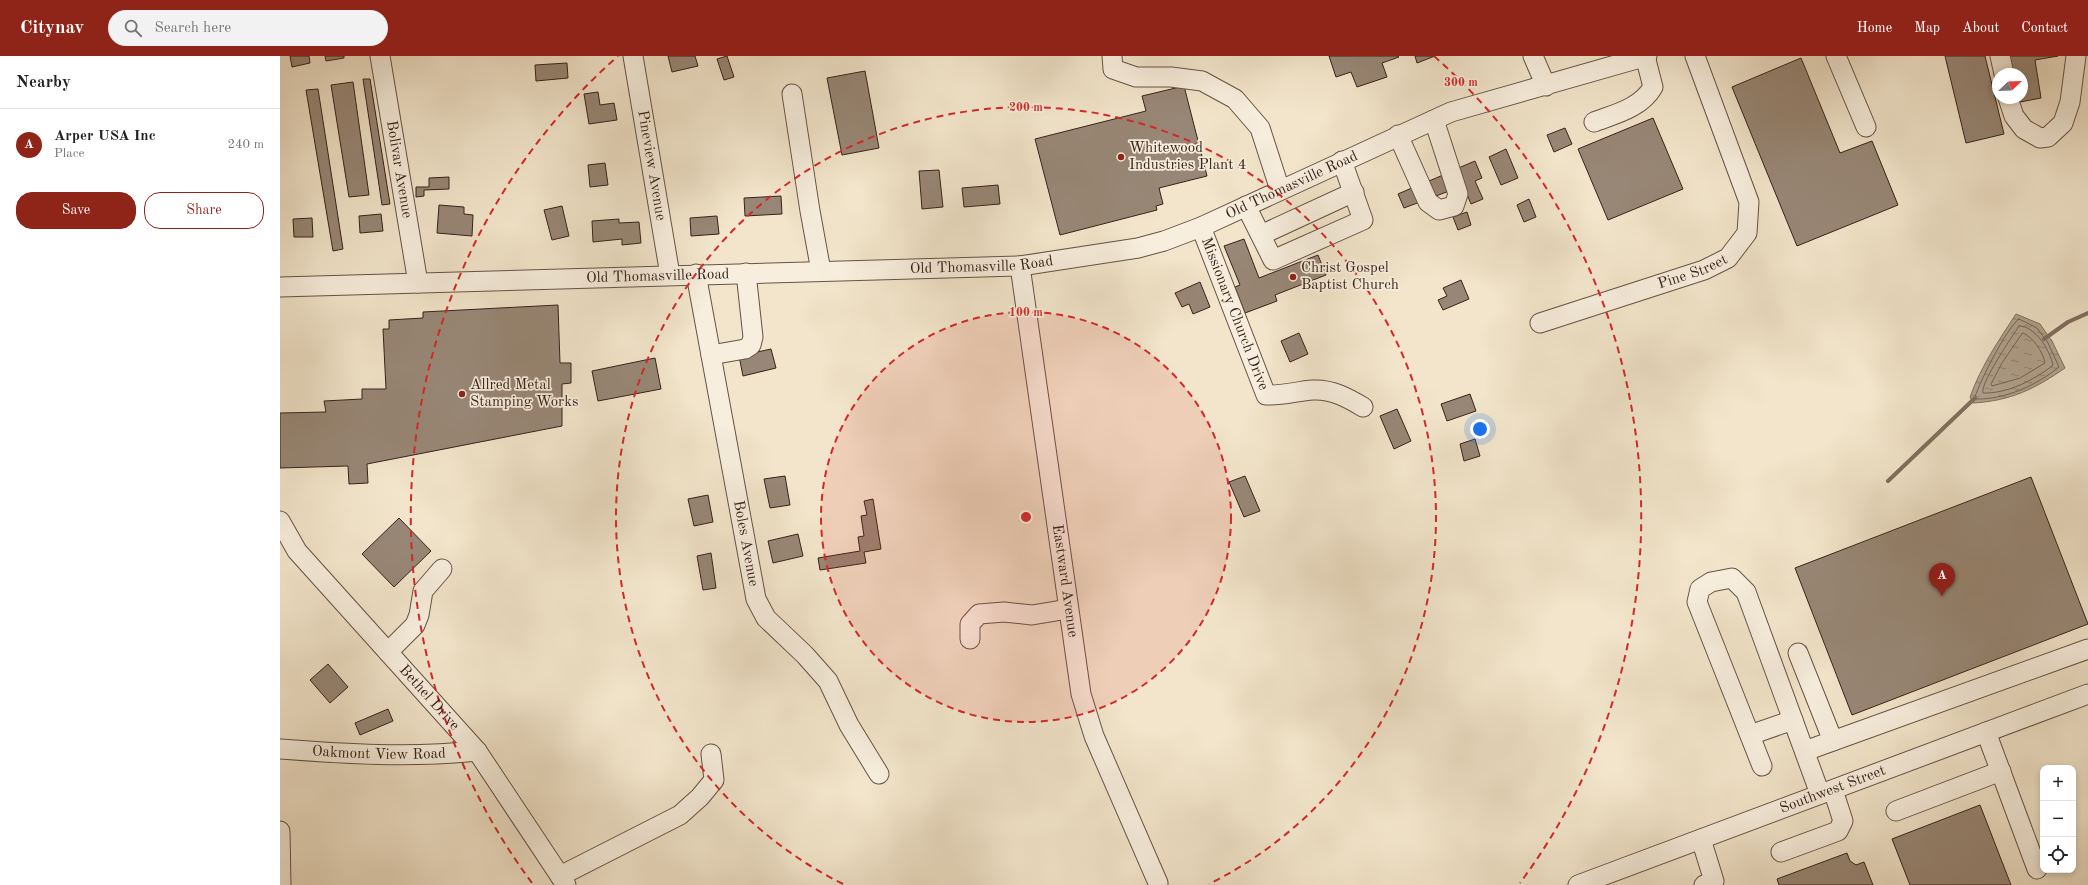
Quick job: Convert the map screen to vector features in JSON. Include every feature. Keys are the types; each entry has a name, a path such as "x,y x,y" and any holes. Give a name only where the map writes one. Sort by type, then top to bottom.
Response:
{"street":[{"name":"Bolivar Avenue","path":"380,56 418,283"},
{"name":"Pineview Avenue","path":"633,56 670,275"},
{"path":"1112,56 1113,69 1136,77 1171,77 1202,81 1235,99 1260,128 1280,190"},
{"path":"1533,56 1546,86"},
{"name":"Old Thomasville Road","path":"280,288 696,274 1020,266 1138,248 1164,241 1201,227 1398,135 1451,112 1546,86 1646,56"},
{"path":"1594,122 1628,108 1647,97 1653,87 1646,56"},
{"name":"Pine Street","path":"1540,323 1704,270 1728,258 1747,233 1749,202 1694,56"},
{"path":"1836,56 1866,127"},
{"path":"2000,56 2003,68"},
{"path":"2010,104 2014,116 2024,129 2040,138 2048,137 2063,123 2070,102 2076,56"},
{"path":"792,94 821,271"},
{"path":"1398,135 1428,202 1439,210 1454,206 1458,194 1434,120"},
{"path":"1246,206 1273,260 1363,220 1342,161"},
{"path":"1261,235 1354,192"},
{"name":"Missionary Church Drive","path":"1201,227 1266,396 1284,396 1315,390 1342,395 1363,407"},
{"name":"Eastward Avenue","path":"1020,266 1081,694 1092,729 1158,883"},
{"path":"711,355 745,349 752,345 753,337 746,273"},
{"name":"Boles Avenue","path":"696,274 756,599 766,618 805,655 828,681 849,725 879,774"},
{"name":"Bethel Drive","path":"280,521 297,551 477,751 563,881"},
{"path":"388,652 415,625 419,615 422,591 442,569"},
{"path":"1762,766 1698,602 1700,589 1711,582 1732,578 1746,592 1805,751 1843,821 1838,831 1781,852"},
{"path":"970,639 970,624 979,614 1004,612 1032,614 1068,609"},
{"path":"1805,751 2088,649"},
{"path":"1798,653 1833,741"},
{"name":"Southwest Street","path":"1578,885 2088,694"},
{"path":"1750,735 1793,720"},
{"path":"1986,732 2037,869"},
{"name":"Oakmont View Road","path":"280,754 372,756 438,755 477,751"},
{"path":"563,881 680,815 700,797 714,780 711,754"},
{"path":"1896,811 2001,771"},
{"path":"280,831 281,885"},
{"path":"1701,839 1711,884"}],"water":[{"path":"2016,314 2040,324 2052,341 2065,368 2022,393 1999,400 1973,403 1970,397 1979,375"}],"building":[{"path":"290,56 309,56 310,63 292,67"},
{"path":"325,56 344,56 344,58 326,61"},
{"path":"668,56 695,56 698,66 672,72"},
{"path":"727,56 734,77 724,80 717,59"},
{"path":"1329,56 1399,57 1382,63 1387,77 1357,87 1351,72 1336,77"},
{"path":"1415,56 1435,56 1417,63"},
{"path":"1945,56 1985,56 1992,85 1992,104 1997,104 2004,134 1966,143"},
{"path":"2007,56 2058,56 2035,60 2041,98 2028,100 2028,68 2010,68"},
{"path":"1801,58 1840,153 1872,141 1898,205 1797,246 1732,87"},
{"path":"567,63 568,78 536,81 535,65"},
{"path":"865,71 879,148 842,155 827,78"},
{"path":"363,79 370,79 390,204 382,205"},
{"path":"353,82 369,195 349,197 331,85"},
{"name":"Whitewood Industries Plant 4","path":"1184,86 1207,176 1159,188 1163,204 1156,206 1157,210 1060,235 1035,139 1146,111 1142,96"},
{"path":"318,89 343,249 333,251 306,90"},
{"path":"598,92 600,105 614,103 617,120 589,124 584,94"},
{"path":"1653,118 1683,189 1608,220 1578,149"},
{"path":"1565,128 1572,144 1554,152 1547,135"},
{"path":"1506,149 1518,178 1501,185 1489,157"},
{"path":"1475,161 1482,178 1475,181 1483,199 1471,204 1456,169"},
{"path":"605,163 608,185 590,187 588,165"},
{"path":"939,170 943,207 922,209 919,171"},
{"path":"1443,175 1449,191 1436,196 1429,181"},
{"path":"449,177 449,189 424,190 424,196 416,197 416,187 429,187 429,178"},
{"path":"998,185 1000,204 964,207 962,188"},
{"path":"1414,187 1420,202 1404,208 1398,194"},
{"path":"781,196 782,214 745,216 744,198"},
{"path":"1529,199 1536,217 1524,222 1517,205"},
{"path":"439,205 464,207 464,214 473,215 472,236 437,233"},
{"path":"562,206 569,236 552,240 544,210"},
{"path":"1467,212 1471,225 1458,230 1453,217"},
{"path":"381,214 383,231 360,233 359,216"},
{"path":"717,216 719,234 691,236 690,218"},
{"path":"312,218 313,237 294,237 293,219"},
{"path":"619,219 619,223 639,222 641,243 622,245 622,239 593,242 592,221"},
{"name":"Christ Gospel Baptist Church","path":"1244,239 1259,278 1318,255 1326,275 1275,295 1277,301 1245,313 1235,287 1240,285 1224,246"},
{"path":"1461,280 1469,299 1443,310 1438,300 1447,296 1443,288"},
{"path":"1200,282 1210,307 1193,314 1189,304 1182,307 1175,293"},
{"name":"Allred Metal Stamping Works","path":"558,305 560,363 571,363 571,383 562,384 562,426 367,464 368,483 349,484 348,466 280,468 280,413 326,412 324,401 362,399 362,389 386,389 383,329 389,329 389,320 423,318 423,312"},
{"path":"1299,333 1308,354 1290,362 1281,341"},
{"path":"771,349 776,368 743,376 739,356"},
{"path":"655,358 661,389 598,401 592,371"},
{"path":"1470,394 1476,411 1447,421 1441,404"},
{"path":"1397,409 1411,441 1394,449 1380,416"},
{"path":"1475,439 1480,456 1464,461 1460,444"},
{"path":"785,476 790,505 770,508 764,479"},
{"path":"1245,476 1260,511 1244,517 1229,482"},
{"path":"2031,477 2088,624 1852,715 1795,568"},
{"path":"708,495 713,522 694,526 688,499"},
{"path":"873,499 881,549 864,552 866,563 820,570 818,558 860,551 858,537 864,536 861,516 867,515 864,501"},
{"path":"399,518 431,551 394,587 362,554"},
{"path":"798,534 803,556 773,563 768,541"},
{"path":"711,553 716,588 703,590 697,556"},
{"path":"328,664 348,687 330,703 310,680"},
{"path":"388,709 393,721 360,735 355,723"},
{"path":"1980,805 2011,885 1910,885 1892,839"},
{"path":"1847,853 1850,861 1856,865 1864,862 1873,885 1779,885 1777,879"}],"waterway":[{"path":"2044,339 2068,322 2088,313"},
{"path":"1888,481 1975,398"}],"place":[{"name":"Whitewood Industries Plant 4","path":"1121,157"},
{"name":"Christ Gospel Baptist Church","path":"1293,277"},
{"name":"Allred Metal Stamping Works","path":"462,394"},
{"name":"Arper USA Inc","path":"1942,596"}]}
